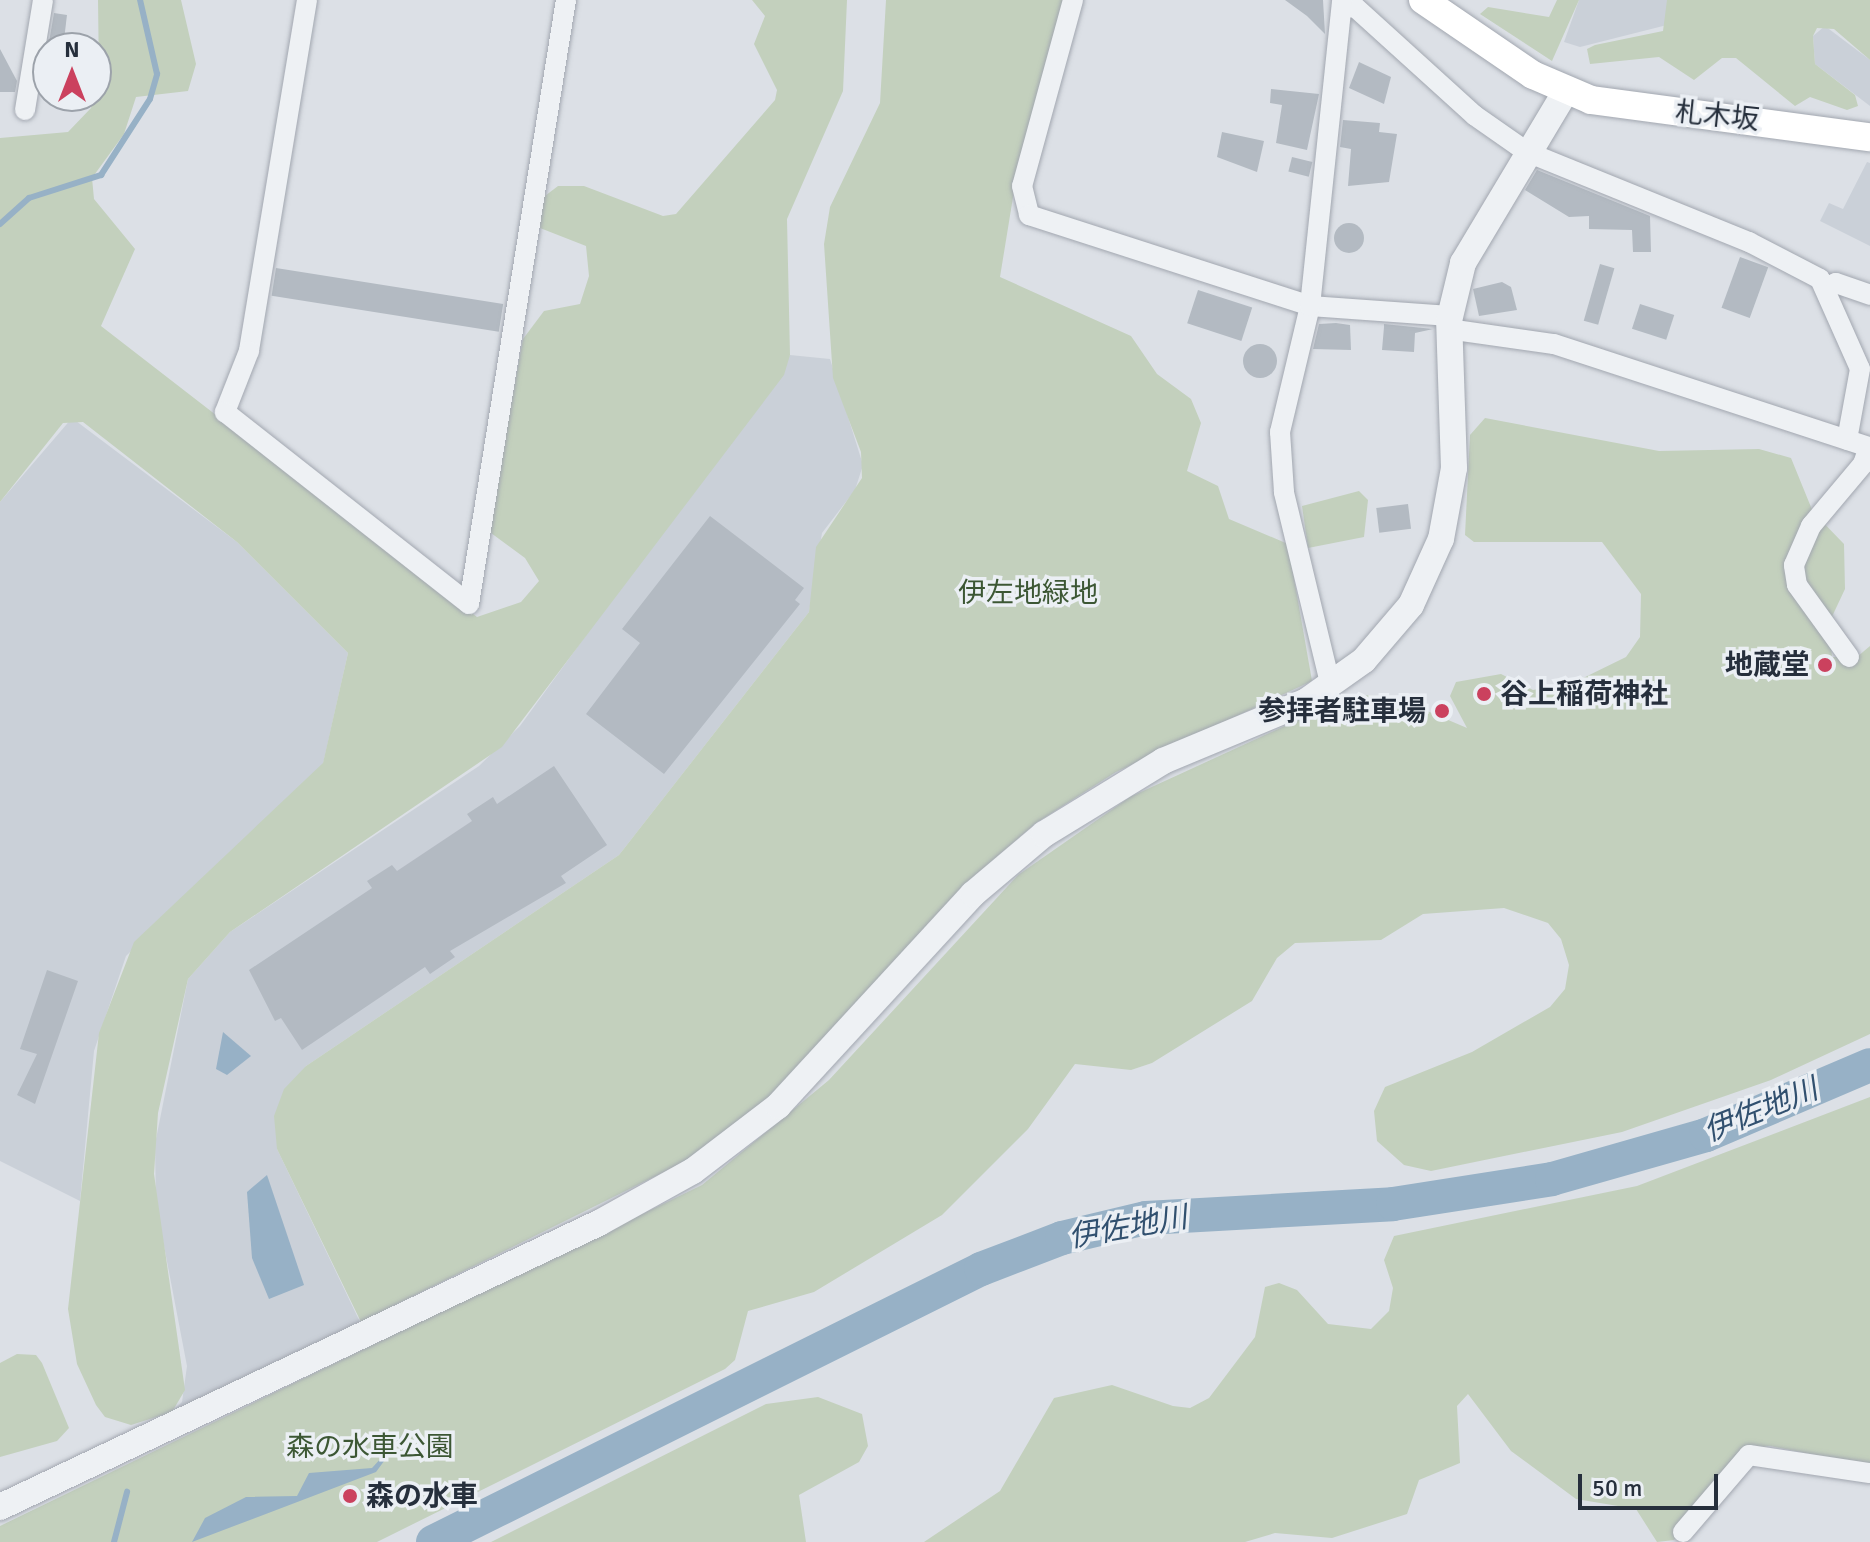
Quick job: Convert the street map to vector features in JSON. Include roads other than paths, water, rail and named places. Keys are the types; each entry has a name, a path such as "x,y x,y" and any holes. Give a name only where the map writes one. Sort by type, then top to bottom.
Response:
{"main road":[{"name":"札木坂","path":"1423,0 1566,91 1616,106 1870,137"}],"street":[{"path":"25,110 43,0"},
{"path":"307,0 249,351 225,412 469,604 566,0"},
{"path":"1073,0 1022,186 1029,215 1310,306 1449,323 1554,344 1870,447 1863,464 1811,526 1794,565 1797,585 1849,657"},
{"path":"1331,687 1280,452 1285,392 1310,306 1342,4 1355,7 1474,115 1527,152 1749,242 1826,288 1860,369 1847,440"},
{"path":"0,1507 599,1223 693,1171 788,1097 973,894 1044,834 1149,768 1331,687 1389,634 1441,539 1454,468 1449,323 1475,236 1566,91"},
{"path":"1826,288 1836,283 1870,295"},
{"path":"1683,1532 1749,1455 1870,1473"}],"water":[{"path":"223,1032 251,1056 227,1075 216,1069"},
{"path":"267,1175 304,1285 269,1299 252,1258 247,1192"},
{"path":"407,1430 376,1472 192,1542 205,1518 246,1497 297,1496 309,1473 372,1468"}],"waterway":[{"path":"0,224 29,198 101,175 150,99 157,74 140,0"},
{"name":"伊佐地川","path":"433,1542 981,1269 1062,1238 1146,1218 1393,1204 1552,1179 1706,1135 1870,1065"},
{"path":"114,1542 127,1492"}],"place":[{"name":"地蔵堂","path":"1825,665"},
{"name":"谷上稲荷神社","path":"1484,694"},
{"name":"参拝者駐車場","path":"1442,711"},
{"name":"森の水車","path":"350,1496"}],"park label":[{"name":"伊左地緑地","path":"1028,593"},
{"name":"森の水車公園","path":"370,1447"}]}
